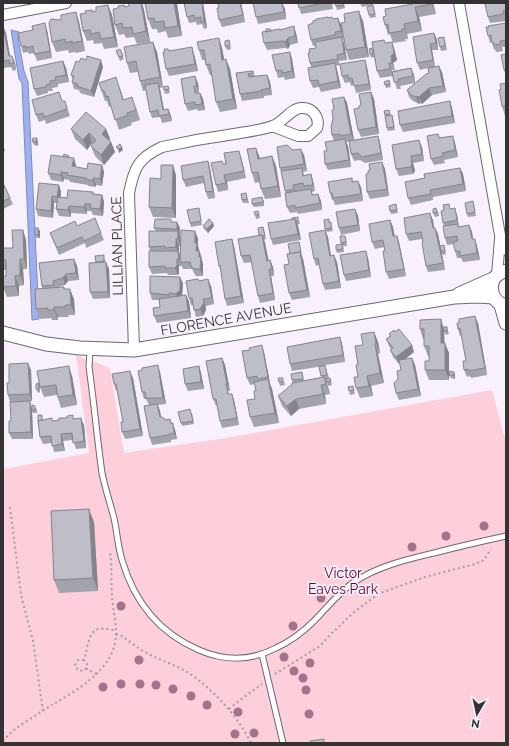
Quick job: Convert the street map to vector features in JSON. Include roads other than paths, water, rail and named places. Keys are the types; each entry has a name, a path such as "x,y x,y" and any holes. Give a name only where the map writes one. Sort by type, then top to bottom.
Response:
{"street":[{"path":"3,15 66,3"},
{"path":"459,3 500,235 499,275 491,285 491,292 500,303 506,323"},
{"name":"LILLIAN PLACE","path":"134,350 129,193 132,178 138,164 149,153 162,147 262,130 272,126 280,123 297,108 302,107 308,109 316,115 318,121 317,128 308,136 303,136 272,126"},
{"path":"500,235 506,250"},
{"name":"FLORENCE AVENUE","path":"454,297 499,275"},
{"name":"FLORENCE AVENUE","path":"3,333 46,344 90,349 134,350 454,297 478,296 500,303"}],"lane":[{"path":"90,349 89,367 102,474 115,523 122,560 138,600 157,623 180,641 194,648 213,655 234,659 262,654 276,649 314,621 331,602 353,583 381,568 399,562 506,536"},
{"path":"262,654 283,743"}],"water":[{"path":"11,30 19,32 18,38 24,71 28,82 39,319 32,320 22,83 19,79"}],"park label":[{"name":"Victor Eaves Park","path":"343,582"}]}
